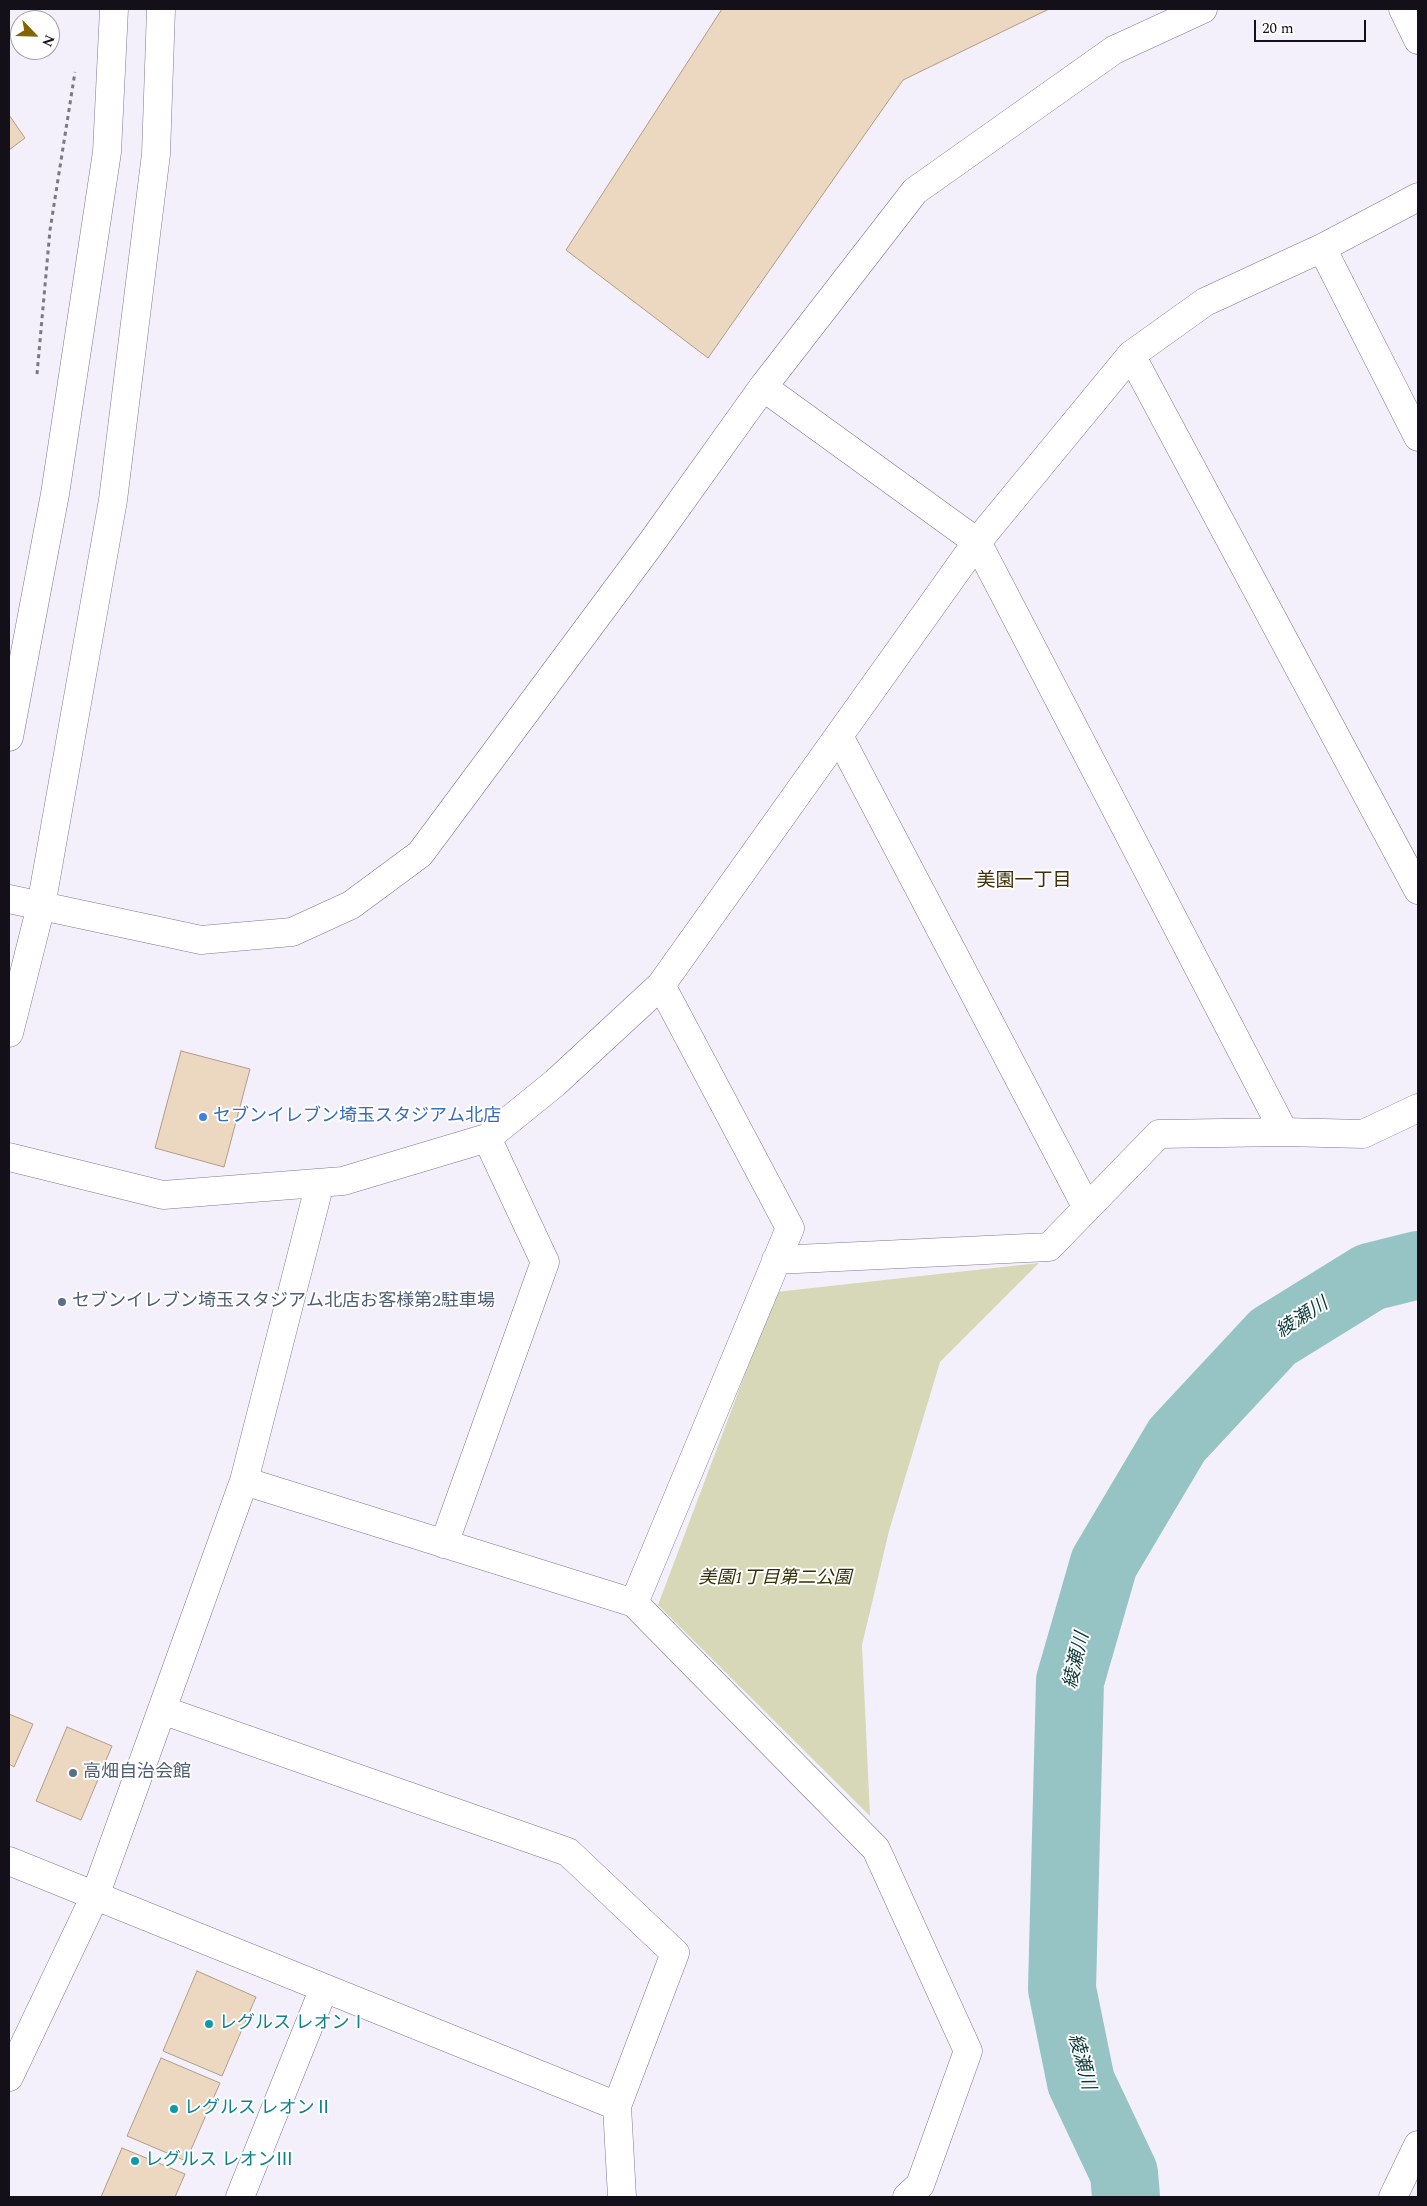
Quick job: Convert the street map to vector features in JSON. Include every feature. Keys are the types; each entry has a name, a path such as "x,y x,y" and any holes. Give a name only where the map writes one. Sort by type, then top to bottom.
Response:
{"street":[{"path":"9,737 55,494 107,152 114,9"},
{"path":"9,1033 41,906 113,500 156,154 161,9"},
{"path":"9,899 200,940 292,932 351,905 420,854 652,542 763,387 915,191 1114,50 1203,9"},
{"path":"1403,9 1418,40"},
{"path":"9,1157 163,1195 343,1181 487,1138 555,1083 661,985 977,542 1131,354 1206,302 1322,248 1418,197"},
{"path":"1322,248 1418,437"},
{"path":"1131,354 1418,890"},
{"path":"763,387 977,542 1284,1132"},
{"path":"839,736 1087,1208"},
{"path":"634,1603 790,1228 661,985"},
{"path":"776,1260 1049,1247 1159,1134 1284,1132 1363,1134 1418,1108"},
{"path":"444,1544 545,1262 487,1138"},
{"path":"9,2077 95,1896 244,1481 320,1183"},
{"path":"244,1481 634,1603 876,1849 968,2051 920,2185 907,2197"},
{"path":"162,1710 568,1852 675,1953 616,2106 622,2197"},
{"path":"9,1861 616,2106"},
{"path":"240,2197 324,1988"},
{"path":"1393,2197 1418,2145"}],"path":[{"path":"37,375 50,230 75,68"}],"green space":[{"name":"美園1丁目第二公園","path":"1039,1263 940,1362 889,1531 862,1645 870,1816 658,1605 776,1292"}],"building":[{"path":"722,9 1049,9 903,80 708,358 566,250"},
{"path":"9,115 25,138 9,150"},
{"path":"181,1051 250,1069 224,1167 155,1148"},
{"path":"9,1714 33,1724 14,1767 9,1764"},
{"path":"67,1727 112,1746 81,1820 36,1801"},
{"name":"レグルス レオンⅠ","path":"197,1971 256,1997 222,2076 163,2051"},
{"name":"レグルス レオンⅡ","path":"161,2058 220,2083 186,2161 127,2136"},
{"name":"レグルス レオンⅢ","path":"122,2148 185,2174 175,2197 101,2197"}],"waterway":[{"name":"綾瀬川","path":"1126,2197 1124,2173 1081,2082 1062,1989 1070,1681 1104,1563 1177,1440 1273,1337 1370,1277 1418,1265"}],"place":[{"name":"セブンイレブン埼玉スタジアム北店","path":"203,1117"},
{"name":"セブンイレブン埼玉スタジアム北店お客様第2駐車場","path":"62,1302"},
{"name":"高畑自治会館","path":"73,1773"},
{"name":"レグルス レオンⅠ","path":"209,2024"},
{"name":"レグルス レオンⅡ","path":"174,2109"},
{"name":"レグルス レオンⅢ","path":"135,2161"}],"district":[{"name":"美園一丁目","path":"1024,882"}]}
